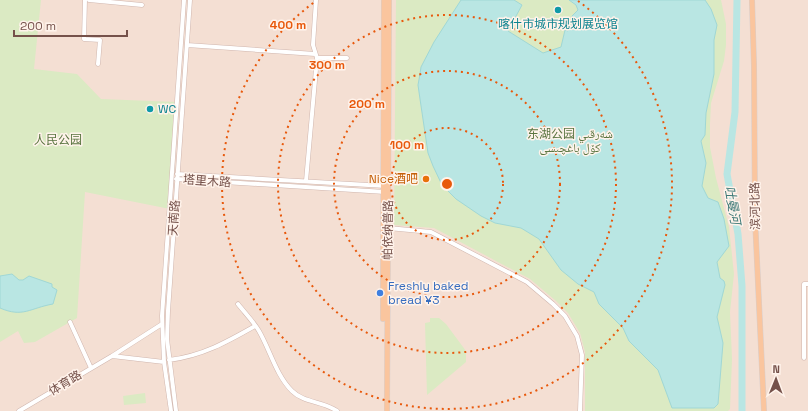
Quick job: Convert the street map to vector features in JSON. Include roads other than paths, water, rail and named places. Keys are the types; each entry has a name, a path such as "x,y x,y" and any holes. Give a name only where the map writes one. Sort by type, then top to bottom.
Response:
{"main road":[{"name":"帕依纳普路","path":"384,0 386,411"},
{"name":"帕依纳普路","path":"385,186 389,0"},
{"name":"滨河北路","path":"752,0 755,218 764,411"},
{"name":"帕依纳普路","path":"385,192 388,228 386,411"}],"street":[{"path":"85,0 84,39 100,40 98,64"},
{"path":"89,0 142,4"},
{"name":"天南路","path":"171,411 164,362 162,324 184,0"},
{"name":"天南路","path":"176,411 169,360 168,311 190,0"},
{"path":"306,181 316,56 313,45 316,0"},
{"path":"187,45 347,58"},
{"name":"塔里木路","path":"172,177 178,173 385,186"},
{"name":"塔里木路","path":"172,177 177,179 385,192"},
{"path":"388,228 431,232 527,282 553,304 565,316 577,336 582,355 580,411"},
{"path":"804,358 804,284 808,284"},
{"path":"238,304 255,326 284,382 292,391 300,397 337,411"},
{"path":"70,322 91,368"},
{"name":"体育路","path":"19,411 112,356 162,324"},
{"path":"169,360 183,358 209,350 255,326"},
{"path":"112,356 164,362"}],"water":[{"name":"东湖公园 شەرقىي كۆل باغچىسى","path":"461,0 514,0 522,5 508,31 543,53 561,47 565,30 568,31 572,24 572,16 578,10 576,5 569,0 705,0 711,9 717,25 714,40 714,74 706,113 705,135 701,141 706,163 702,186 708,198 718,202 724,219 729,246 717,262 720,278 724,281 725,285 717,317 723,343 718,404 714,408 672,408 658,370 629,341 623,328 599,304 594,292 578,284 561,270 539,239 521,228 495,223 481,216 456,199 442,185 428,153 418,85 421,67 434,42"},
{"path":"12,274 19,280 23,280 29,276 52,284 52,287 57,290 53,304 21,312 8,311 0,308 0,276"}],"waterway":[{"name":"吐曼河","path":"737,0 735,112 727,174 738,234 742,286 742,411"}],"place":[{"name":"喀什市城市规划展览馆","path":"558,10"},
{"name":"WC","path":"150,109"},
{"name":"Nice酒吧","path":"426,179"},
{"name":"Freshly baked bread ¥3","path":"380,293"}],"park label":[{"name":"人民公园","path":"58,140"}]}
